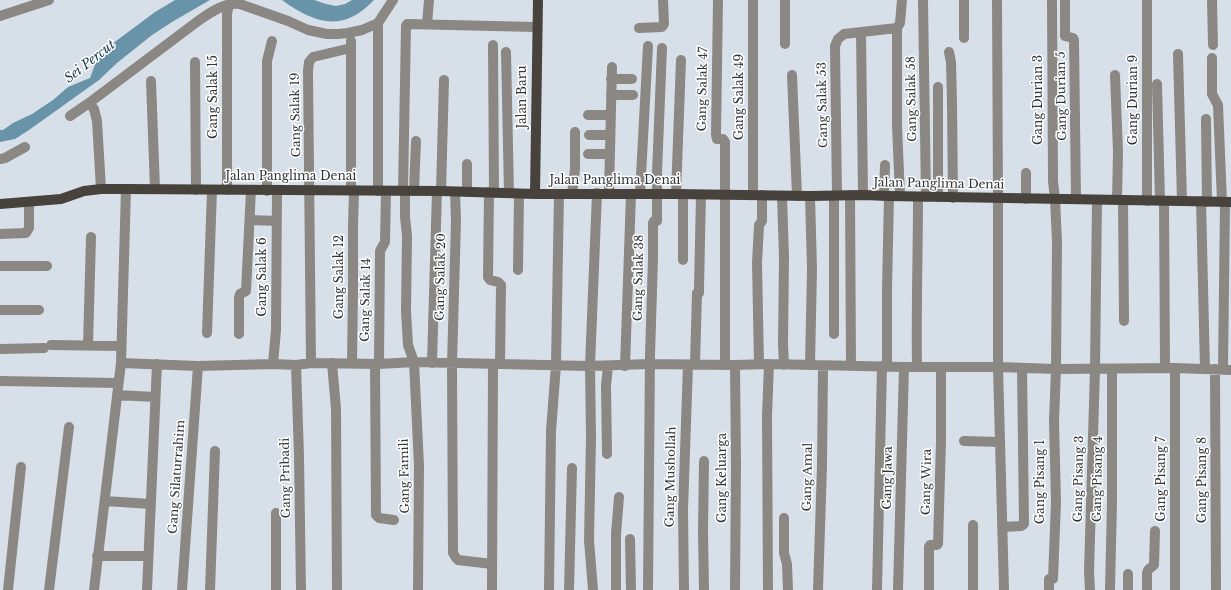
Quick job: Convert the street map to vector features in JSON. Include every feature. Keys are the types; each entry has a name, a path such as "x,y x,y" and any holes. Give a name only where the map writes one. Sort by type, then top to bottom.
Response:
{"main road":[{"name":"Jalan Baru","path":"535,194 536,27 538,0"},
{"name":"Jalan Panglima Denai","path":"0,204 61,199 84,191 101,189 439,191 514,194 679,194 725,196 863,195 953,198 1226,202"}],"street":[{"path":"0,16 49,0"},
{"path":"70,116 198,21 213,11 229,4 240,4 288,21 308,30 319,33 338,34 362,30 378,23 393,0"},
{"path":"427,24 429,0"},
{"path":"639,28 662,28 664,24 663,0"},
{"name":"Gang Salak 47","path":"718,0 716,135 717,139 723,139 725,142 725,196"},
{"name":"Gang Salak 49","path":"753,0 757,195 762,221 759,224 757,263 767,416 768,590"},
{"path":"785,0 785,44"},
{"path":"900,196 897,126 897,28 900,23 902,0"},
{"name":"Gang Salak 58","path":"916,367 917,285 922,197 924,0"},
{"path":"964,0 964,38"},
{"path":"997,0 998,367 1004,590"},
{"name":"Gang Durian 3","path":"1052,0 1053,181 1057,242 1056,370"},
{"name":"Gang Durian 5","path":"1065,0 1064,35 1066,37 1073,38 1074,40 1076,199"},
{"name":"Gang Durian 9","path":"1147,0 1147,201"},
{"path":"1212,0 1213,45"},
{"name":"Gang Salak 15","path":"227,190 227,14 229,4"},
{"name":"Gang Salak 14","path":"378,23 382,191 385,242 380,251 374,434 376,465 376,515 379,518 394,520"},
{"path":"407,191 404,60 407,24 536,27"},
{"name":"Gang Salak 53","path":"834,334 836,196 835,46 838,39 844,34 897,28"},
{"path":"861,32 863,195"},
{"name":"Gang Salak 12","path":"351,33 353,191 352,363"},
{"name":"Gang Salak 6","path":"272,41 267,61 272,191 277,221 276,330 273,364"},
{"path":"492,590 500,285 498,282 490,280 488,277 492,192 493,45"},
{"path":"625,366 636,194 648,46"},
{"name":"Gang Salak 19","path":"311,363 309,246 309,62 313,57 351,48"},
{"name":"Gang Salak 38","path":"648,590 653,223 654,221 657,221 656,194 662,48"},
{"path":"506,52 518,270"},
{"path":"949,52 951,62 953,198"},
{"path":"1178,54 1182,201"},
{"name":"Gang Pisang 8","path":"1212,58 1212,94 1218,105 1226,202 1223,370 1216,590"},
{"path":"681,60 679,194 683,260"},
{"path":"195,62 196,190"},
{"path":"609,194 612,67"},
{"path":"792,75 797,196"},
{"path":"1115,76 1124,321"},
{"path":"611,80 632,79"},
{"path":"432,363 444,80"},
{"path":"151,81 155,189"},
{"name":"Gang Pisang 7","path":"1157,84 1170,368 1175,590"},
{"path":"938,87 938,197"},
{"path":"611,96 633,95"},
{"path":"89,103 94,109 97,121 101,189"},
{"path":"588,115 611,116"},
{"path":"1205,369 1204,202 1206,119"},
{"path":"572,194 575,169 575,132"},
{"path":"589,135 610,135"},
{"path":"407,191 416,141"},
{"path":"0,159 5,158 25,147"},
{"path":"588,154 610,154"},
{"path":"467,164 467,192"},
{"path":"877,590 887,290 885,165"},
{"path":"1026,173 1026,198"},
{"path":"94,590 121,363 126,189"},
{"path":"207,333 212,190"},
{"path":"239,334 239,298 240,294 246,291 252,190"},
{"name":"Gang Famili","path":"407,191 405,217 407,236 406,311 408,345 414,362 419,466 418,590"},
{"name":"Gang Salak 20","path":"455,192 456,221 452,364 453,553 458,560 492,564"},
{"path":"549,590 551,431 556,365 559,194"},
{"path":"593,590 589,540 591,438 590,366 598,194"},
{"name":"Gang Mushollah","path":"684,590 683,510 697,293 699,293 701,195"},
{"path":"850,195 851,366"},
{"name":"Gang Keluarga","path":"725,196 730,365 736,464 735,590"},
{"path":"782,196 784,257 784,365"},
{"path":"810,196 812,269 810,365"},
{"name":"Gang Pisang 3","path":"1090,590 1089,571 1098,200"},
{"path":"0,234 26,233 29,228 29,202"},
{"path":"250,220 277,221"},
{"path":"88,345 91,237"},
{"path":"0,266 47,266"},
{"path":"0,310 39,310"},
{"path":"0,349 88,345 121,346"},
{"path":"121,363 198,366 273,364 296,365 311,363 377,364 414,362 590,366 650,364 764,364 823,366 998,367 1056,370 1170,368 1223,370"},
{"path":"332,363 336,409 337,590"},
{"path":"147,590 157,364"},
{"name":"Gang Pribadi","path":"296,365 301,590"},
{"name":"Gang Silaturrahim","path":"182,590 198,366"},
{"path":"607,454 606,386 608,366"},
{"name":"Gang Amal","path":"818,590 822,466 823,366"},
{"name":"Gang Jawa","path":"898,590 904,367"},
{"name":"Gang Wira","path":"929,590 929,547 930,545 938,545 939,541 941,367"},
{"path":"1002,527 1021,526 1024,524 1022,368"},
{"name":"Gang Pisang 4","path":"1110,590 1112,502 1112,369"},
{"name":"Gang Pisang 1","path":"1049,590 1049,579 1053,579 1056,502 1054,421 1056,370"},
{"path":"0,381 118,383"},
{"path":"117,395 156,397"},
{"path":"49,590 69,427"},
{"path":"964,441 1000,442"},
{"path":"210,590 215,451"},
{"path":"704,461 704,590"},
{"path":"8,590 20,468"},
{"path":"569,590 572,468"},
{"path":"616,590 618,496"},
{"path":"105,501 151,504"},
{"path":"276,513 276,590"},
{"path":"784,518 784,553 787,564 788,590"},
{"path":"973,525 973,590"},
{"path":"1147,590 1147,573 1154,564 1155,531"},
{"path":"630,539 631,590"},
{"path":"97,556 148,556"},
{"path":"1128,574 1128,590"}],"water":[{"name":"Sei Percut","path":"175,0 210,0 152,35 117,63 99,80 29,130 15,139 0,142 0,130 3,130 13,123 32,114 53,100 68,87 90,78 96,62 108,47 155,12"},
{"path":"282,0 314,0 336,6 345,4 352,0 374,0 351,17 340,21 329,21 306,15"}]}
